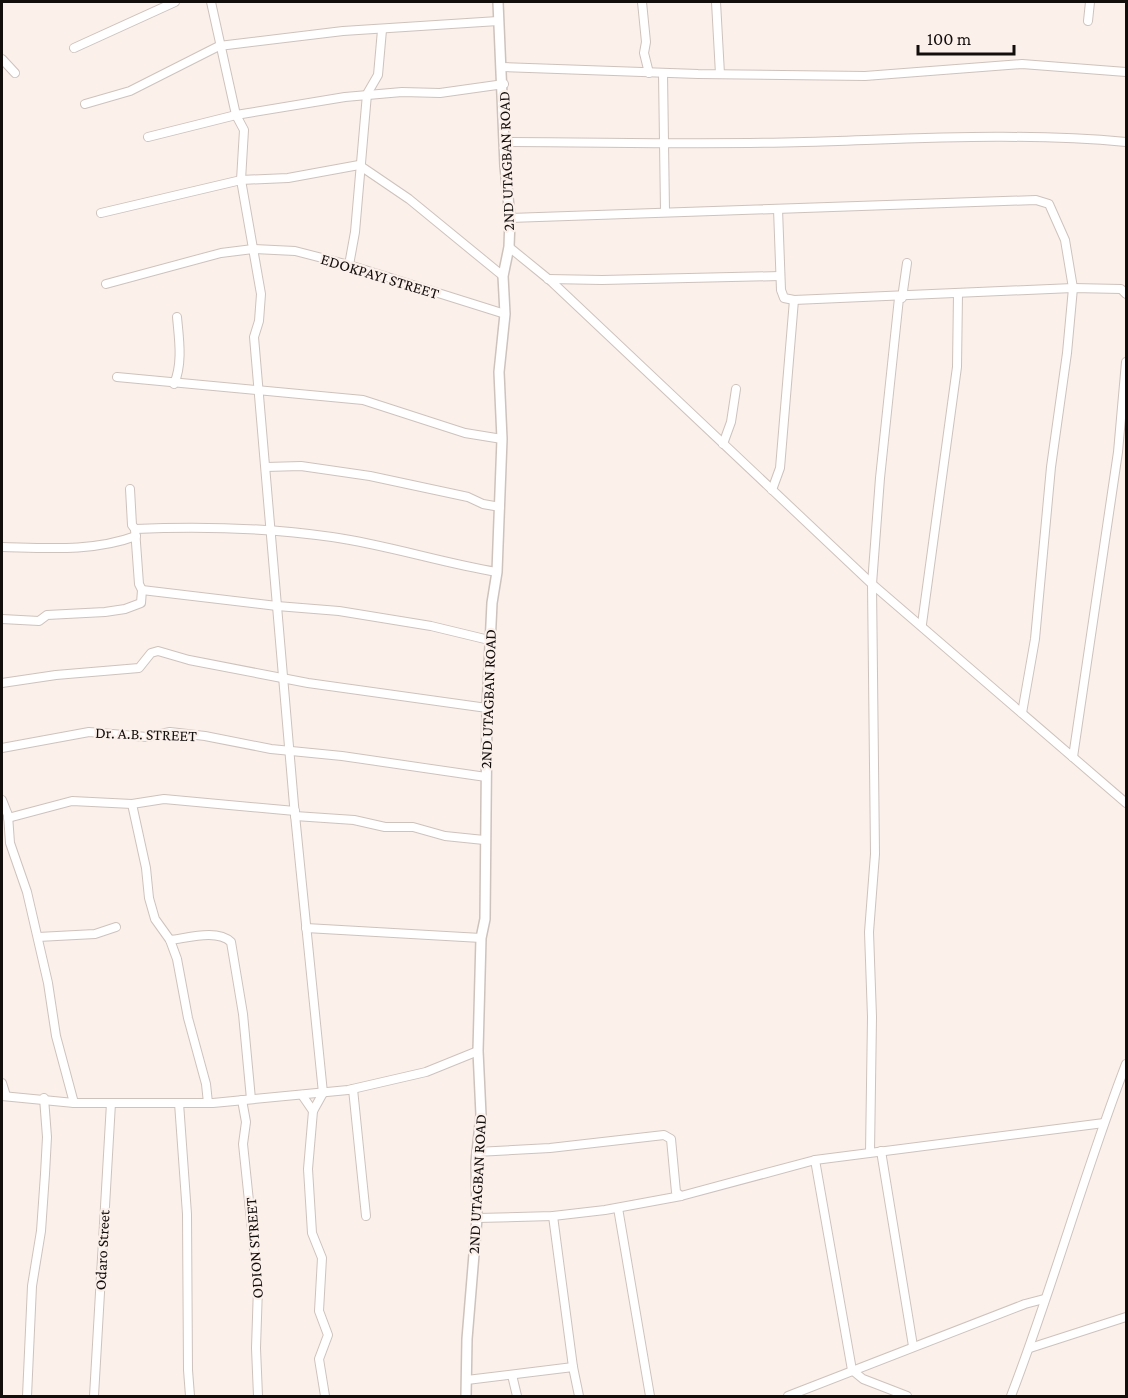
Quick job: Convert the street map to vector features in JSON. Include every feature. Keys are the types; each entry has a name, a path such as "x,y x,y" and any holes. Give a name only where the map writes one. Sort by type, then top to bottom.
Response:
{"street":[{"path":"74,48 175,2"},
{"path":"211,2 236,115 244,130 241,180 261,294 259,321 254,337 295,814 323,1093 313,1111 308,1169 312,1233 322,1258 319,1311 328,1335 328,1341 320,1353 325,1396"},
{"name":"2ND UTAGBAN ROAD","path":"466,1396 467,1339 477,1218 476,1152 482,1115 478,1051 481,938 484,919 489,640 497,572 502,438 499,372 505,314 503,276 509,247 510,218 498,2"},
{"path":"642,2 646,42 644,53 648,73"},
{"path":"716,2 720,74"},
{"path":"1088,21 1090,2"},
{"path":"86,104 130,91 219,46 343,31 498,21"},
{"path":"349,265 355,232 359,165 367,94 378,75 382,30"},
{"path":"2,59 15,73"},
{"path":"503,67 648,73 865,76 1022,64 1126,72"},
{"path":"663,73 665,211"},
{"path":"148,137 236,115 367,94 440,93 504,84"},
{"path":"504,142 804,142 1004,135 1073,137 1126,142"},
{"path":"101,213 241,180 288,178 359,165 409,199 503,276"},
{"path":"510,218 1036,200 1048,204 1065,240 1073,288 1067,353 1051,466 1035,639 1022,713"},
{"path":"778,209 780,276 784,298 794,300 900,298 1073,288 1121,289 1126,294"},
{"path":"509,247 548,279 872,584 1126,803"},
{"name":"EDOKPAYI STREET","path":"106,284 221,253 253,249 295,251 349,265 505,314"},
{"path":"870,1152 872,1017 869,932 874,854 872,584 879,478 900,298 907,263"},
{"path":"548,279 780,276"},
{"path":"922,624 957,367 958,294"},
{"path":"772,490 780,468 794,300"},
{"path":"174,384 178,375 180,350 177,317"},
{"path":"1073,757 1118,452 1126,362"},
{"path":"117,376 174,384 363,400 465,433 502,438"},
{"path":"723,444 731,422 736,389"},
{"path":"266,467 301,466 370,476 500,507"},
{"path":"2,619 39,621 47,615 125,609 141,603 142,590 139,584 130,489"},
{"path":"2,546 64,548 116,544 135,533 271,531 371,544 473,569 497,572"},
{"path":"142,590 339,611 431,626 489,640"},
{"path":"2,683 56,675 139,668 151,654 158,651 189,660 284,678 487,708"},
{"name":"Dr. A.B. STREET","path":"2,748 89,732 147,737 170,732 216,737 271,749 486,777"},
{"path":"2,800 8,818 10,843 27,892 38,937 56,1036 74,1103"},
{"path":"8,818 72,801 132,804 182,800 354,820 386,827 413,827 446,836 484,840"},
{"path":"132,804 146,868 149,898 155,919 170,940 177,958 188,1018 206,1084 208,1103"},
{"path":"38,937 95,934 116,927"},
{"path":"306,928 481,938"},
{"path":"170,940 203,936 226,937 231,942 243,1014 251,1100"},
{"path":"2,1083 4,1096 44,1098 74,1103 208,1103 353,1089 426,1072 478,1051"},
{"path":"1011,1396 1030,1348 1044,1299 1126,1064"},
{"path":"353,1089 366,1216"},
{"path":"302,1095 313,1111"},
{"path":"27,1396 32,1286 41,1231 46,1165 47,1137 44,1098"},
{"name":"ODION STREET","path":"242,1100 246,1122 243,1144 258,1287 256,1348 258,1396"},
{"name":"Odaro Street","path":"94,1396 111,1103"},
{"path":"179,1103 188,1214 190,1396"},
{"path":"477,1218 553,1216 618,1208 681,1196 814,1160 1104,1122"},
{"path":"476,1152 550,1148 664,1135 671,1139 676,1192 681,1196"},
{"path":"881,1151 913,1346"},
{"path":"814,1160 852,1370 863,1379 908,1396"},
{"path":"618,1208 650,1396"},
{"path":"553,1216 579,1396"},
{"path":"788,1396 913,1346 1024,1304 1044,1299"},
{"path":"1030,1348 1126,1317"},
{"path":"467,1380 573,1367"},
{"path":"512,1375 517,1396"}]}
